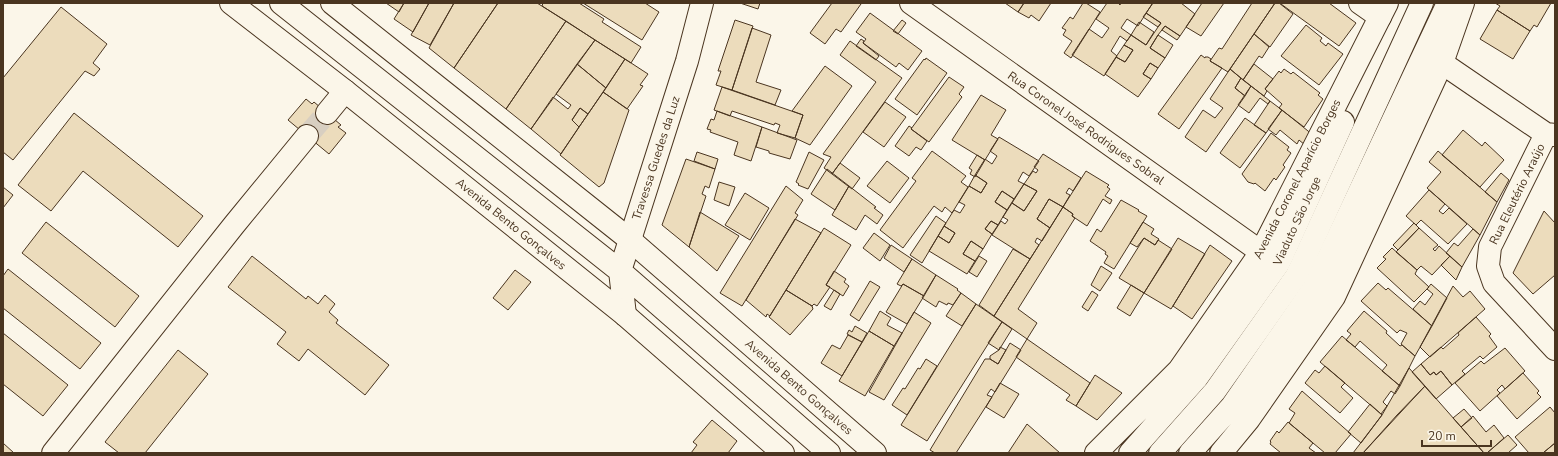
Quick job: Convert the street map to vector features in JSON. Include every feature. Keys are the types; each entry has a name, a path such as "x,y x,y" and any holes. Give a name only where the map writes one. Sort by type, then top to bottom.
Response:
{"main road":[{"name":"Avenida Bento Gonçalves","path":"231,3 345,91 625,315 783,453"},
{"path":"282,3 620,271 829,453"},
{"name":"Avenida Bento Gonçalves","path":"332,3 629,239 875,453"},
{"name":"Travessa Guedes da Luz","path":"625,315 620,271 687,61 702,3"},
{"name":"Rua Coronel José Rodrigues Sobral","path":"911,3 1261,252"},
{"path":"1360,3 1384,10"},
{"name":"Viaduto São Jorge","path":"1130,453 1196,379 1279,263 1397,3"},
{"name":"Viaduto São Jorge","path":"1160,453 1215,391 1297,275 1422,3"},
{"path":"1190,453 1232,406 1315,286 1448,3"},
{"path":"1222,453 1249,420 1334,298 1442,63 1463,3"},
{"name":"Avenida Coronel Aparício Borges","path":"1105,449 1179,370 1261,252 1384,10"},
{"path":"1442,63 1550,134"},
{"path":"327,112 345,91"},
{"name":"Rua Eleutério Araújo","path":"1550,134 1490,247 1488,266 1494,283 1555,349"},
{"path":"53,453 234,225 307,136"}],"building":[{"path":"386,3 404,3 399,12"},
{"path":"404,3 429,3 413,32 394,19"},
{"path":"429,3 454,3 430,45 411,35"},
{"path":"454,3 498,3 454,68 429,48"},
{"path":"498,3 537,3 566,21 506,109 454,68"},
{"path":"543,3 579,3 604,19 602,22 641,47 631,63 542,6"},
{"path":"583,3 645,3 659,12 642,40"},
{"path":"740,3 760,3 758,9"},
{"path":"832,3 861,4 841,32 836,29 825,44 810,33"},
{"path":"1005,3 1024,3 1018,12"},
{"path":"1024,3 1051,3 1039,21 1031,15 1029,18 1018,12"},
{"path":"1083,3 1086,3 1100,12 1071,58 1064,53 1072,41 1063,35 1066,30 1062,28 1070,17 1073,19"},
{"path":"1107,3 1118,3 1120,5 1121,3 1152,4 1138,26 1127,19 1121,28 1131,35 1127,41 1120,36 1111,51 1117,56 1104,76 1072,55 1089,29 1102,38 1109,28 1096,19"},
{"path":"1153,3 1181,3 1195,14 1180,36 1165,26 1158,35 1150,48 1165,58 1158,68 1150,63 1143,74 1151,79 1138,97 1105,74 1116,57 1125,62 1133,50 1124,45 1131,35 1146,45 1161,23 1146,13"},
{"path":"1202,3 1224,3 1201,36 1186,27"},
{"path":"1252,3 1275,3 1228,72 1210,61 1219,48 1222,49"},
{"path":"1275,3 1279,3 1293,14 1270,47 1254,34"},
{"path":"1329,3 1356,23 1339,46 1281,4"},
{"path":"1495,3 1551,3 1537,27 1534,25 1530,31 1497,10 1500,6"},
{"path":"61,7 107,44 93,63 100,69 94,76 85,71 13,160 3,152 3,78"},
{"path":"1497,10 1530,31 1513,59 1480,39"},
{"path":"870,13 922,51 908,70 899,63 896,67 863,43 866,39 856,32"},
{"path":"1146,13 1161,23 1158,27 1143,17"},
{"path":"735,20 753,26 732,90 716,85 721,71 718,71"},
{"path":"902,20 906,23 898,34 893,31"},
{"path":"566,21 595,40 531,129 506,109"},
{"path":"1139,22 1154,32 1146,45 1131,35"},
{"path":"1306,25 1322,38 1320,41 1326,46 1328,43 1343,54 1319,85 1281,56"},
{"path":"1165,26 1180,36 1177,40 1162,30"},
{"path":"752,28 771,35 756,82 781,90 775,105 732,90"},
{"path":"1254,34 1269,47 1262,58 1259,56 1243,80 1230,69"},
{"path":"1158,35 1173,45 1165,58 1150,48"},
{"path":"861,39 864,41 863,43 879,56 876,60 856,46"},
{"path":"595,40 625,59 606,88 577,64"},
{"path":"850,41 902,78 832,174 824,168 831,157 823,154 876,82 840,55"},
{"path":"1124,45 1133,50 1125,62 1116,57"},
{"path":"1201,55 1205,58 1208,57 1211,59 1210,61 1222,68 1179,129 1158,114"},
{"path":"926,58 947,73 917,115 895,99"},
{"path":"625,59 648,74 640,85 643,86 627,109 603,92"},
{"path":"1150,63 1158,68 1151,79 1143,74"},
{"path":"577,64 606,88 588,114 580,108 572,120 579,127 561,154 531,129 553,97 568,109 571,105 556,94"},
{"path":"1254,64 1273,79 1265,89 1267,91 1264,96 1243,80"},
{"path":"825,66 852,86 810,145 795,138 803,115 792,111"},
{"path":"1230,69 1241,78 1235,88 1245,96 1206,152 1185,137 1203,110 1215,118 1223,108 1210,99"},
{"path":"1284,69 1291,74 1293,72 1320,93 1318,95 1323,99 1304,127 1279,108 1282,104 1265,89 1279,71 1281,73"},
{"path":"949,77 964,87 959,94 962,97 929,142 911,129"},
{"path":"1241,78 1251,86 1245,96 1235,88"},
{"path":"1251,86 1270,101 1268,104 1260,98 1249,113 1238,105"},
{"path":"722,87 803,115 795,138 777,133 780,125 775,123 774,125 732,111 730,116 714,110"},
{"path":"603,92 629,110 604,183 599,187 560,155"},
{"path":"981,95 1006,110 991,135 998,139 985,160 952,140"},
{"path":"306,99 312,104 314,102 341,125 338,127 346,133 329,154 288,120"},
{"path":"1270,101 1282,110 1266,133 1254,125"},
{"path":"885,102 906,117 884,147 863,132"},
{"path":"580,108 588,114 579,127 572,120"},
{"path":"1282,110 1313,135 1305,145 1299,140 1297,144 1280,130 1276,135 1268,129"},
{"path":"717,111 762,127 751,161 734,155 738,142 710,132 711,130 707,129 711,119 714,120"},
{"path":"74,113 203,216 178,247 83,171 51,211 18,185"},
{"path":"1245,118 1266,133 1240,168 1220,153"},
{"path":"909,126 927,141 921,150 916,147 909,156 895,146"},
{"path":"762,127 797,140 790,159 769,153 769,151 756,147"},
{"path":"1463,130 1482,146 1485,142 1504,160 1480,187 1442,155"},
{"path":"1271,133 1289,147 1287,150 1291,153 1283,165 1285,167 1276,180 1274,178 1265,191 1255,183 1248,182 1242,174"},
{"path":"999,137 1039,161 1029,176 1023,172 1018,181 1024,184 1014,199 1002,191 995,202 1007,210 998,225 991,221 985,229 992,234 983,249 971,241 963,254 975,261 967,274 929,251 938,236 949,243 955,233 944,226 954,210 960,213 965,205 959,202 969,186 981,193 987,183 975,175 985,159 992,164 997,156 990,151"},
{"path":"932,151 966,176 961,182 968,187 952,213 945,207 942,212 934,206 903,248 880,230 916,181 912,178"},
{"path":"1438,151 1497,202 1480,235 1427,188 1441,172 1429,162"},
{"path":"697,152 718,159 715,169 694,161"},
{"path":"809,152 824,160 808,189 798,185 799,184 796,182"},
{"path":"1043,154 1081,178 1073,191 1069,188 1066,193 1070,195 1063,207 1049,199 1037,219 1050,228 1042,241 1037,238 1035,242 1039,245 1030,259 992,235 1001,221 1005,224 1008,220 1003,217 1012,203 1024,211 1037,191 1024,184 1033,171 1036,173 1038,170 1034,167"},
{"path":"977,155 985,160 975,177 970,174 972,170 969,168"},
{"path":"686,159 715,169 709,188 705,186 702,194 706,196 689,247 662,225"},
{"path":"887,161 909,178 890,203 867,186"},
{"path":"840,163 860,178 852,189 832,174"},
{"path":"827,169 849,186 835,210 811,194"},
{"path":"1086,171 1109,185 1107,187 1110,189 1105,196 1112,200 1110,204 1103,199 1087,226 1072,216 1073,214 1063,207"},
{"path":"1501,173 1509,180 1497,202 1485,192"},
{"path":"975,175 987,183 981,193 969,186"},
{"path":"719,182 735,187 729,206 714,200"},
{"path":"1024,184 1037,191 1024,211 1012,203"},
{"path":"786,186 803,200 795,213 798,215 742,306 720,293"},
{"path":"849,186 876,207 874,208 883,215 877,224 865,215 856,230 832,215"},
{"path":"3,187 13,195 3,208"},
{"path":"1429,190 1445,204 1439,211 1443,214 1449,208 1467,224 1448,244 1421,220 1416,225 1406,216"},
{"path":"1002,191 1014,199 1007,210 995,202"},
{"path":"745,193 769,208 750,240 725,225"},
{"path":"1049,199 1063,207 1050,228 1037,219"},
{"path":"1121,200 1147,216 1114,269 1104,263 1108,256 1105,254 1106,252 1090,241 1097,229 1101,232"},
{"path":"1063,207 1073,214 1072,216 1075,218 1018,309 1037,323 1027,339 994,316"},
{"path":"1544,211 1555,223 1555,275 1533,294 1513,273"},
{"path":"700,212 739,236 717,271 689,247"},
{"path":"936,216 946,223 922,263 910,255"},
{"path":"795,219 821,233 770,316 767,314 766,317 746,300"},
{"path":"991,221 998,225 992,234 985,229"},
{"path":"46,222 139,296 115,327 22,253"},
{"path":"1143,222 1154,229 1151,234 1159,239 1155,245 1144,238 1137,247 1130,243"},
{"path":"1414,223 1419,228 1398,250 1393,245"},
{"path":"944,226 955,233 949,243 938,236"},
{"path":"824,228 851,245 826,285 830,287 817,306 814,304 812,306 786,290"},
{"path":"1419,228 1438,245 1433,249 1435,251 1439,246 1450,256 1432,275 1421,266 1417,270 1396,252"},
{"path":"1473,229 1480,235 1462,267 1446,253 1454,243 1458,246"},
{"path":"874,233 890,245 880,261 863,248"},
{"path":"1144,238 1155,245 1158,240 1172,249 1144,293 1119,278"},
{"path":"1178,238 1205,254 1171,309 1144,293"},
{"path":"971,241 983,249 975,261 963,254"},
{"path":"891,245 912,259 904,272 884,258"},
{"path":"1210,245 1232,261 1192,319 1173,306"},
{"path":"1392,248 1417,270 1415,274 1429,287 1414,302 1377,268 1386,259 1383,257"},
{"path":"1013,249 1030,259 994,316 979,305"},
{"path":"252,256 306,299 308,296 318,304 325,295 335,304 329,312 338,320 336,323 389,365 365,395 308,349 299,361 277,344 286,332 228,287"},
{"path":"979,256 987,261 977,277 969,272"},
{"path":"1450,256 1462,267 1456,280 1441,265"},
{"path":"912,259 936,275 924,296 903,284 901,286 897,284"},
{"path":"1101,266 1112,273 1100,291 1091,285"},
{"path":"8,269 101,343 80,369 3,308 3,276"},
{"path":"515,270 531,282 508,310 493,298"},
{"path":"834,271 846,279 844,282 849,286 843,296 826,285"},
{"path":"936,275 958,289 957,290 961,293 953,305 948,303 947,305 939,301 936,307 922,298"},
{"path":"870,281 880,287 859,321 850,315"},
{"path":"1378,283 1386,290 1388,288 1432,326 1415,356 1401,344 1407,333 1400,330 1397,333 1361,301"},
{"path":"903,284 924,296 907,324 886,312"},
{"path":"1431,284 1447,298 1432,326 1413,309 1420,301 1425,305 1433,294 1427,289"},
{"path":"1131,285 1144,293 1130,316 1117,308"},
{"path":"1453,286 1463,297 1470,291 1485,309 1430,357 1420,347"},
{"path":"786,290 812,306 813,309 790,335 769,317"},
{"path":"834,290 840,294 831,310 824,306"},
{"path":"1092,291 1098,295 1088,311 1082,307"},
{"path":"961,293 976,304 962,326 946,316"},
{"path":"976,304 1002,322 927,441 901,425"},
{"path":"880,311 891,318 887,325 902,333 894,346 869,331"},
{"path":"1364,311 1387,331 1386,333 1400,346 1402,345 1415,356 1400,386 1382,371 1387,365 1360,341 1355,347 1346,340 1351,334 1347,331"},
{"path":"914,312 931,323 884,400 869,392"},
{"path":"1476,317 1491,334 1489,336 1497,347 1483,359 1480,356 1462,371 1465,374 1452,385 1441,371 1436,375 1434,372 1430,375 1421,364 1441,347 1443,349"},
{"path":"1002,322 1012,329 999,350 988,343"},
{"path":"855,326 867,333 862,342 847,334 849,330 852,332"},
{"path":"869,331 894,346 865,396 839,381"},
{"path":"3,333 68,385 43,416 3,384"},
{"path":"848,335 862,342 842,376 821,363 832,345 840,349"},
{"path":"1342,336 1400,386 1395,394 1391,391 1383,402 1387,406 1381,414 1320,362"},
{"path":"1027,339 1090,383 1076,406 1066,400 1070,395 1016,357"},
{"path":"1010,343 1021,350 995,392 991,389 987,395 992,397 956,453 935,453 930,450 985,359 990,359 998,364"},
{"path":"1000,347 1006,350 998,364 990,359 990,356 999,350"},
{"path":"1505,348 1525,371 1505,389 1502,385 1497,390 1500,393 1480,411 1455,383 1481,361 1484,364"},
{"path":"178,350 208,374 145,453 119,453 105,442"},
{"path":"926,359 937,366 907,415 892,405 903,388 905,389 918,368 920,369"},
{"path":"1421,364 1430,375 1434,372 1436,375 1441,371 1452,385 1436,399 1412,372"},
{"path":"1325,366 1345,383 1341,387 1353,398 1340,413 1305,383 1315,370 1319,373"},
{"path":"1409,368 1425,386 1363,453 1353,453 1382,415"},
{"path":"1523,373 1539,391 1537,393 1541,397 1517,419 1497,396"},
{"path":"1095,375 1122,393 1097,420 1076,406"},
{"path":"1000,383 1019,394 1004,418 986,407"},
{"path":"1425,386 1484,453 1363,453 1397,415"},
{"path":"1302,391 1351,434 1335,453 1325,453 1289,423 1295,413 1289,409"},
{"path":"1370,404 1382,415 1361,443 1348,432"},
{"path":"1550,407 1555,413 1555,443 1543,453 1529,453 1515,437"},
{"path":"1464,409 1472,418 1461,427 1453,418"},
{"path":"1473,416 1486,432 1494,425 1504,438 1487,453 1484,453 1461,427"},
{"path":"712,420 737,441 728,453 691,453 697,445 693,442"},
{"path":"1288,422 1313,443 1309,448 1316,453 1281,453 1270,444 1270,441 1277,431 1279,433"},
{"path":"1027,424 1060,453 1008,453"},
{"path":"1508,435 1517,445 1508,453 1487,453"},
{"path":"3,443 14,453 3,453"},
{"path":"1555,443 1555,453 1543,453"}],"tunnel":[{"path":"307,136 327,113"}]}
